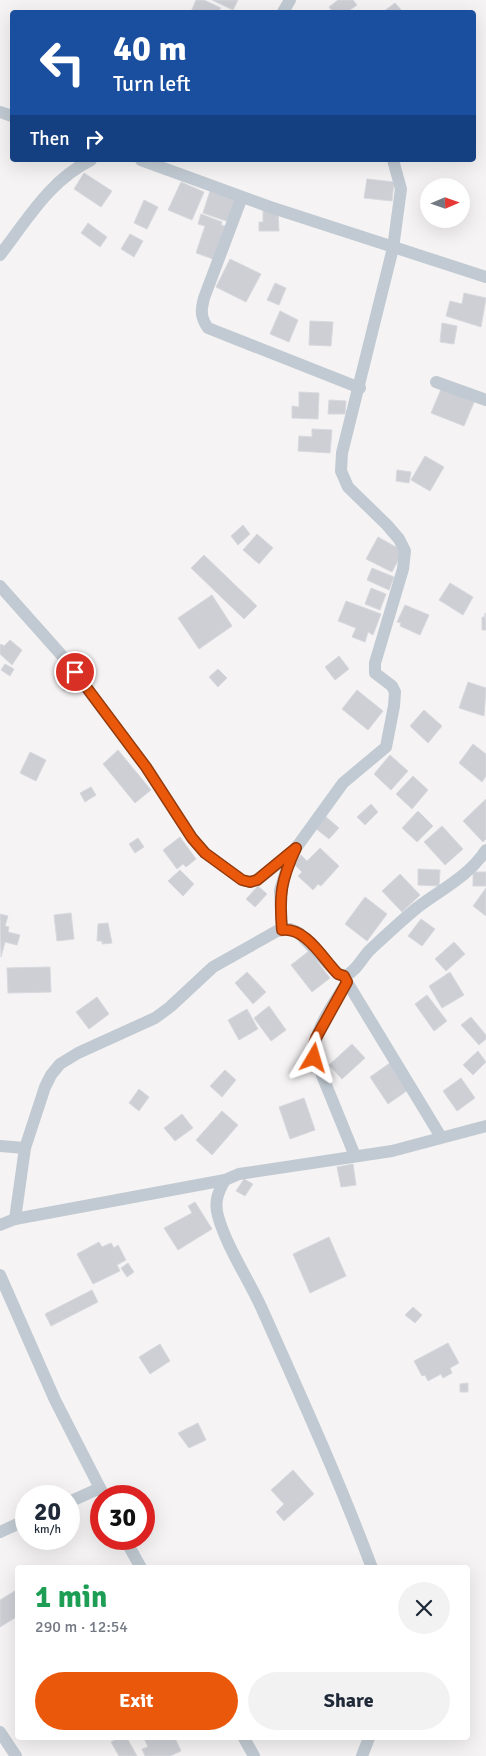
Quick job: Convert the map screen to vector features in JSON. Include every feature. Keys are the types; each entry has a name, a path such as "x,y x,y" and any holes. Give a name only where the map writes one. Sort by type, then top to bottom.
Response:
{"street":[{"path":"0,255 27,218 54,186 67,174 88,162"},
{"path":"146,162 242,197 486,277"},
{"path":"282,930 280,890 296,848 342,783 386,747 394,706 395,692 392,686 375,673 375,663 403,569 404,552 399,539 348,487 341,472 342,453 360,388 393,248 401,189 394,162"},
{"path":"242,197 204,298 201,313 203,322 208,328 360,388"},
{"path":"436,382 486,400"},
{"path":"0,586 65,659 146,767 192,838 205,853 242,880 250,882 257,880 296,848"},
{"path":"355,1156 314,1058 313,1048 316,1038 346,979 369,951 418,907 466,874 486,850"},
{"path":"15,1219 25,1148 45,1087 51,1075 60,1064 78,1053 155,1018 170,1007 213,967 247,947 282,930 290,929 299,933 338,974 346,979 442,1137"},
{"path":"0,1225 15,1219 225,1180 239,1174 392,1151 486,1126"},
{"path":"0,1146 25,1148"},
{"path":"225,1180 216,1202 217,1214 222,1228 255,1294 335,1474 371,1565"},
{"path":"0,1275 55,1400 98,1485"},
{"path":"0,1532 15,1525"},
{"path":"131,1550 139,1565"},
{"path":"0,1732 16,1756"},
{"path":"245,1740 254,1756"},
{"path":"362,1756 368,1740"}],"building":[{"path":"196,0 204,0 221,8 220,10 192,10"},
{"path":"212,0 238,0 233,10"},
{"path":"338,0 353,0 357,5 350,10 331,10 329,7"},
{"path":"395,3 401,10 386,10"},
{"path":"84,173 112,191 101,207 74,189"},
{"path":"367,179 394,182 392,201 364,198"},
{"path":"181,182 204,192 192,220 168,210"},
{"path":"210,191 236,199 229,222 203,213"},
{"path":"144,200 158,207 147,229 134,223"},
{"path":"263,211 278,211 279,231 259,231 259,222 263,222"},
{"path":"201,214 222,222 221,225 225,226 213,259 196,253 205,226 198,224"},
{"path":"88,223 107,237 100,247 81,233"},
{"path":"130,234 143,241 134,257 121,249"},
{"path":"230,259 261,274 246,302 216,287"},
{"path":"275,283 286,288 279,305 267,300"},
{"path":"464,293 486,298 481,327 446,316 450,301 462,304"},
{"path":"280,311 298,320 289,342 270,334"},
{"path":"310,321 333,322 331,346 309,345"},
{"path":"442,323 457,326 454,344 440,342"},
{"path":"442,387 475,400 464,426 431,413"},
{"path":"299,392 319,393 318,419 292,418 292,406 299,407"},
{"path":"329,400 346,401 345,414 328,414"},
{"path":"312,429 332,430 330,453 298,451 299,436 312,437"},
{"path":"425,456 444,467 430,491 411,480"},
{"path":"397,470 411,472 409,483 396,481"},
{"path":"243,525 250,534 238,545 231,536"},
{"path":"257,534 273,548 259,564 243,550"},
{"path":"378,537 403,551 392,572 366,559"},
{"path":"204,555 257,606 244,619 191,568"},
{"path":"372,568 394,577 389,590 367,580"},
{"path":"450,583 473,597 463,615 439,600"},
{"path":"371,588 386,594 380,610 365,604"},
{"path":"212,595 232,626 199,649 178,618"},
{"path":"346,601 381,614 373,635 368,632 365,642 352,637 356,628 338,621"},
{"path":"405,605 429,615 420,635 400,626 401,623 397,622"},
{"path":"485,613 486,630 482,630 482,617 485,617"},
{"path":"10,640 22,650 12,665 0,654 0,645 4,646"},
{"path":"339,656 349,669 335,680 325,667"},
{"path":"5,664 14,669 10,676 1,670"},
{"path":"64,668 75,682 64,691 54,677"},
{"path":"218,669 227,678 218,687 209,677"},
{"path":"468,682 486,688 484,716 459,708"},
{"path":"357,690 383,711 368,730 342,709"},
{"path":"424,710 442,726 428,743 410,726"},
{"path":"473,744 486,754 486,776 482,782 459,763"},
{"path":"118,750 151,790 135,803 103,764"},
{"path":"30,752 46,760 36,781 20,773"},
{"path":"390,755 408,771 391,790 374,774"},
{"path":"413,776 428,790 412,809 396,794"},
{"path":"91,787 96,795 85,802 80,793"},
{"path":"486,799 486,839 483,842 463,821"},
{"path":"371,804 378,812 365,825 357,817"},
{"path":"418,811 433,826 417,842 402,828"},
{"path":"325,816 339,828 329,839 315,828"},
{"path":"442,826 463,849 445,865 424,842"},
{"path":"180,837 196,859 186,867 183,864 177,869 163,850"},
{"path":"138,838 144,847 135,853 129,844"},
{"path":"320,848 339,866 321,886 318,884 313,890 298,876 302,872 294,864 301,855 307,861"},
{"path":"418,869 440,870 439,886 418,885"},
{"path":"180,870 194,884 183,896 168,881"},
{"path":"473,872 486,872 486,886 473,886"},
{"path":"400,874 420,895 402,912 382,891"},
{"path":"258,886 267,894 255,907 246,899"},
{"path":"486,888 486,916 473,906"},
{"path":"365,897 387,914 367,941 345,924"},
{"path":"71,913 74,939 57,941 54,915"},
{"path":"0,914 8,916 5,926 9,927 8,932 20,935 17,945 5,942 1,957"},
{"path":"421,919 435,929 422,946 408,936"},
{"path":"108,923 112,943 102,944 102,941 97,941 98,924"},
{"path":"454,942 465,954 446,971 435,959"},
{"path":"309,951 330,978 312,992 291,965"},
{"path":"50,967 51,992 8,993 7,968"},
{"path":"247,972 266,992 253,1004 235,983"},
{"path":"450,972 464,995 442,1008 429,986"},
{"path":"427,995 447,1021 434,1031 415,1004"},
{"path":"97,997 109,1014 89,1029 76,1012"},
{"path":"269,1006 286,1030 271,1041 254,1018"},
{"path":"247,1009 258,1029 239,1040 228,1020"},
{"path":"471,1017 486,1035 486,1039 479,1045 461,1025"},
{"path":"352,1044 365,1058 342,1079 329,1065"},
{"path":"478,1051 486,1062 473,1075 463,1065"},
{"path":"390,1063 408,1090 388,1104 370,1077"},
{"path":"225,1070 236,1080 222,1097 210,1086"},
{"path":"461,1078 475,1098 457,1111 443,1091"},
{"path":"139,1089 149,1097 139,1111 129,1103"},
{"path":"304,1098 315,1130 290,1139 279,1107"},
{"path":"222,1111 238,1125 212,1155 196,1140"},
{"path":"182,1114 193,1128 175,1141 164,1128"},
{"path":"353,1164 356,1185 341,1187 337,1167"},
{"path":"244,1179 253,1184 245,1196 236,1191"},
{"path":"195,1202 212,1229 178,1250 164,1228 192,1213 188,1206"},
{"path":"329,1237 346,1276 310,1293 293,1254"},
{"path":"99,1242 102,1247 111,1243 114,1248 118,1245 126,1260 117,1265 120,1271 93,1284 77,1254"},
{"path":"128,1263 134,1272 127,1277 121,1268"},
{"path":"92,1290 98,1302 51,1326 45,1314"},
{"path":"413,1307 422,1315 415,1323 405,1315"},
{"path":"448,1343 459,1363 450,1368 452,1373 443,1378 441,1374 428,1381 425,1375 422,1376 414,1361"},
{"path":"160,1344 170,1361 150,1374 139,1357"},
{"path":"468,1383 468,1392 460,1392 460,1384"},
{"path":"198,1423 206,1440 189,1448 178,1433"},
{"path":"293,1470 314,1494 284,1521 276,1512 284,1504 271,1490"},
{"path":"15,1591 15,1618 0,1627 0,1600"},
{"path":"115,1740 128,1740 137,1756 119,1756 111,1742"},
{"path":"145,1740 176,1740 181,1751 170,1756 145,1756 142,1749 148,1747"}],"route":[{"path":"75,672 146,767 192,838 205,853 242,880 250,882 257,880 296,848 280,890 282,930 290,929 299,933 331,968 344,976 347,982 316,1038 313,1048 314,1058"}]}
